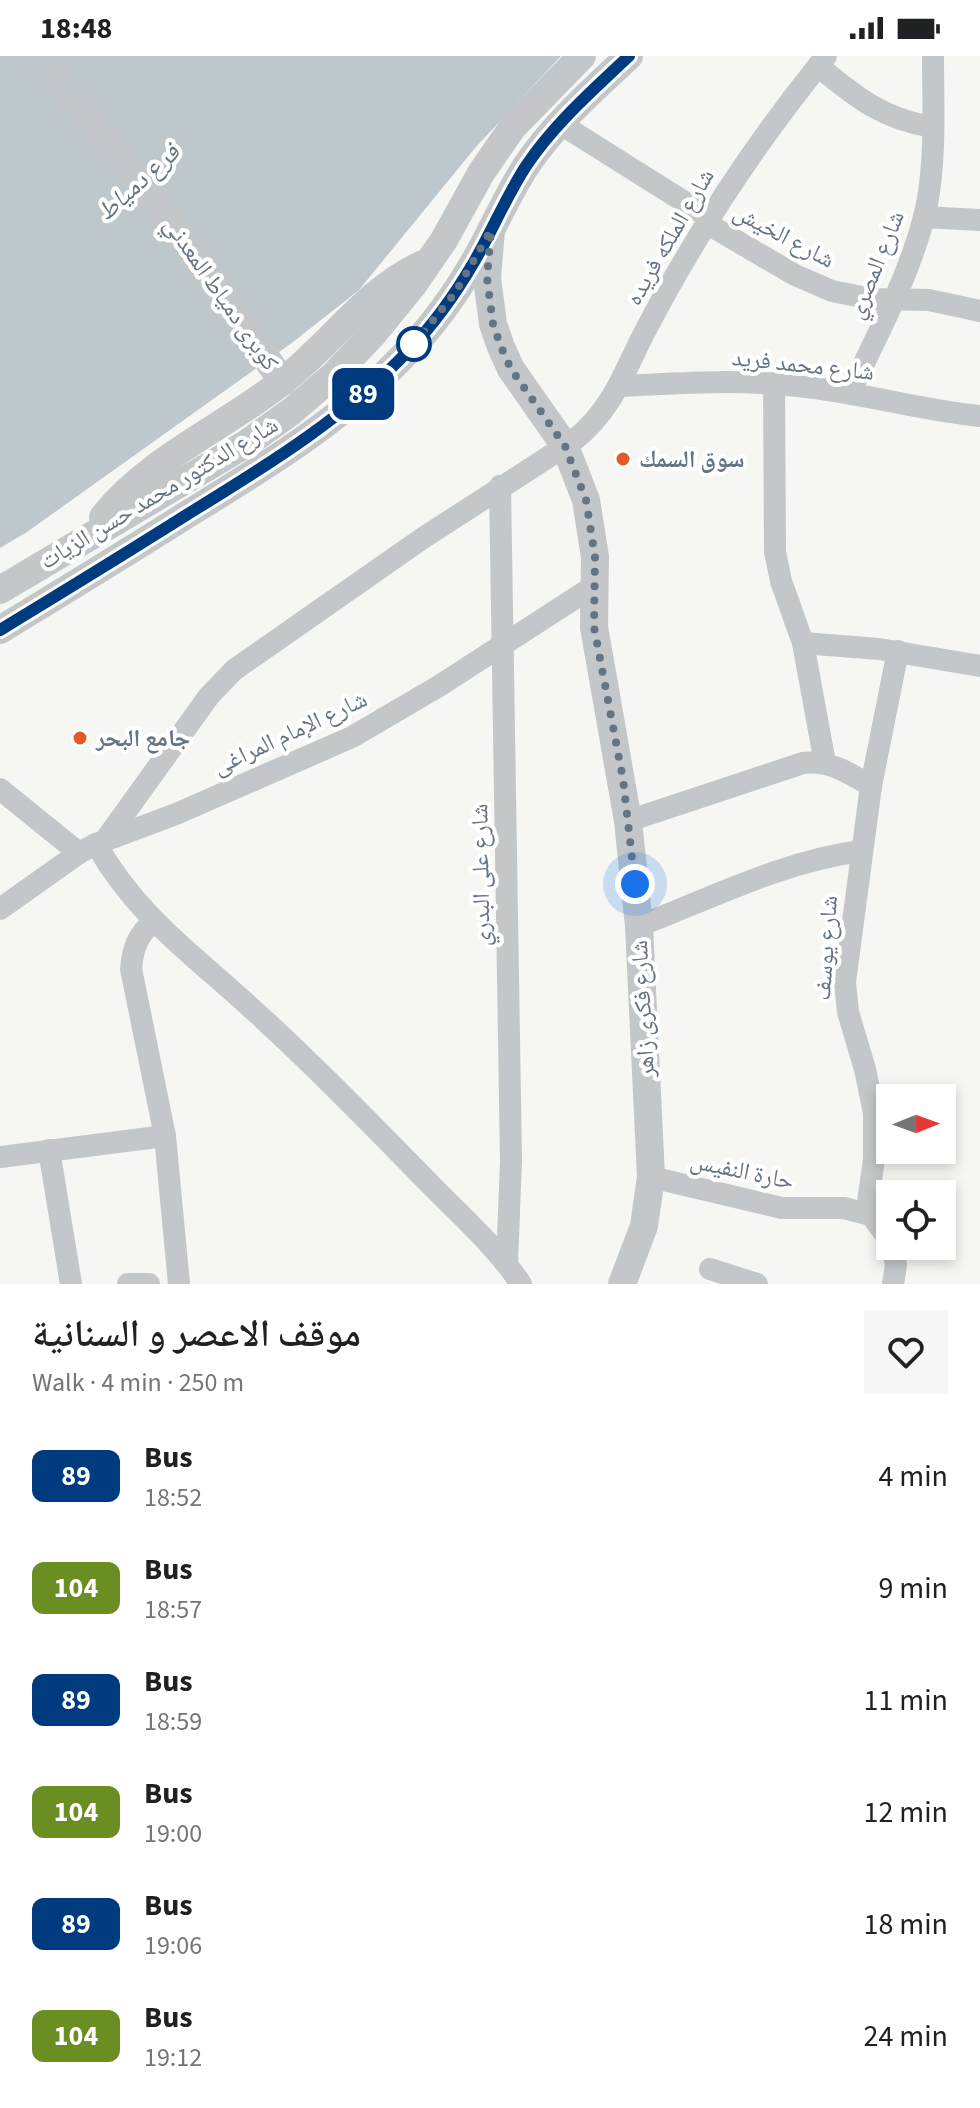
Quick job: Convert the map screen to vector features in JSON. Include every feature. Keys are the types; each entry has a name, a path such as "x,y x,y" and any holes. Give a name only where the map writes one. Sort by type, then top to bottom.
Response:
{"street":[{"name":"كوبرى دمياط المعدني","path":"39,56 290,376"},
{"name":"كوبرى دمياط المعدني","path":"60,56 160,184 290,376"},
{"name":"شارع الدكتور محمد حسن الزيات","path":"0,590 246,444 292,411 335,374 374,333 431,260 481,173 512,128 582,56"},
{"name":"شارع الدكتور محمد حسن الزيات","path":"0,630 259,471 358,398 410,349 433,322 468,272 521,174 559,123 629,56"},
{"name":"شارع المصري","path":"850,393 914,250 924,217 930,185 933,56"},
{"path":"822,61 875,109 903,121 932,127"},
{"name":"شارع الملكه فريده","path":"93,846 209,696 234,670 500,486 565,446 593,423 620,386 662,300 708,220 755,148 822,61"},
{"name":"شارع الخيش","path":"559,123 813,284 852,296 929,300 980,311"},
{"path":"924,217 980,220"},
{"name":"شارع فكرى زاهر","path":"491,230 487,254 488,290 493,324 501,347 511,369 565,446 586,500 595,557 594,627 628,821 639,926 651,1177 644,1226 622,1284"},
{"path":"87,537 136,482 290,376 388,283 431,260"},
{"name":"شارع محمد فريد","path":"620,386 723,381 774,383 980,416"},
{"path":"774,383 775,552 781,581 803,643 825,763"},
{"name":"شارع على البدري","path":"500,486 511,1161 507,1263"},
{"name":"شارع الإمام المراغى","path":"0,909 93,846 176,814 352,737 594,586"},
{"path":"803,643 898,651 980,666"},
{"name":"شارع يوسف","path":"871,1215 868,1202 874,1159 874,1113 848,1012 845,982 871,786 898,651"},
{"path":"628,821 796,765 825,763 845,770 871,786"},
{"path":"0,789 93,846 153,922 268,1024 379,1131 507,1263 521,1284"},
{"path":"639,926 794,866 861,851"},
{"path":"153,922 133,947 131,969 165,1136 179,1284"},
{"path":"0,1157 165,1136"},
{"path":"49,1150 71,1284"},
{"name":"حارة النفيس","path":"651,1177 782,1208 844,1208 871,1215"},
{"path":"871,1215 876,1222"},
{"path":"893,1284 895,1260"},
{"path":"710,1269 757,1284"},
{"path":"128,1284 149,1284"}],"water":[{"name":"فرع دمياط","path":"0,56 561,56 475,148 359,290 293,342 27,532 0,548"}],"bus line":[{"name":"89","path":"0,630 259,471 385,375 455,293 514,185 543,143 559,123 629,56"}],"place":[{"name":"سوق السمك","path":"623,459"},
{"name":"جامع البحر","path":"80,738"}],"route":[{"path":"414,344 410,349 455,293 491,230 487,278 493,324 501,347 511,369 565,446 586,500 595,557 594,627 623,779 635,884"}]}
